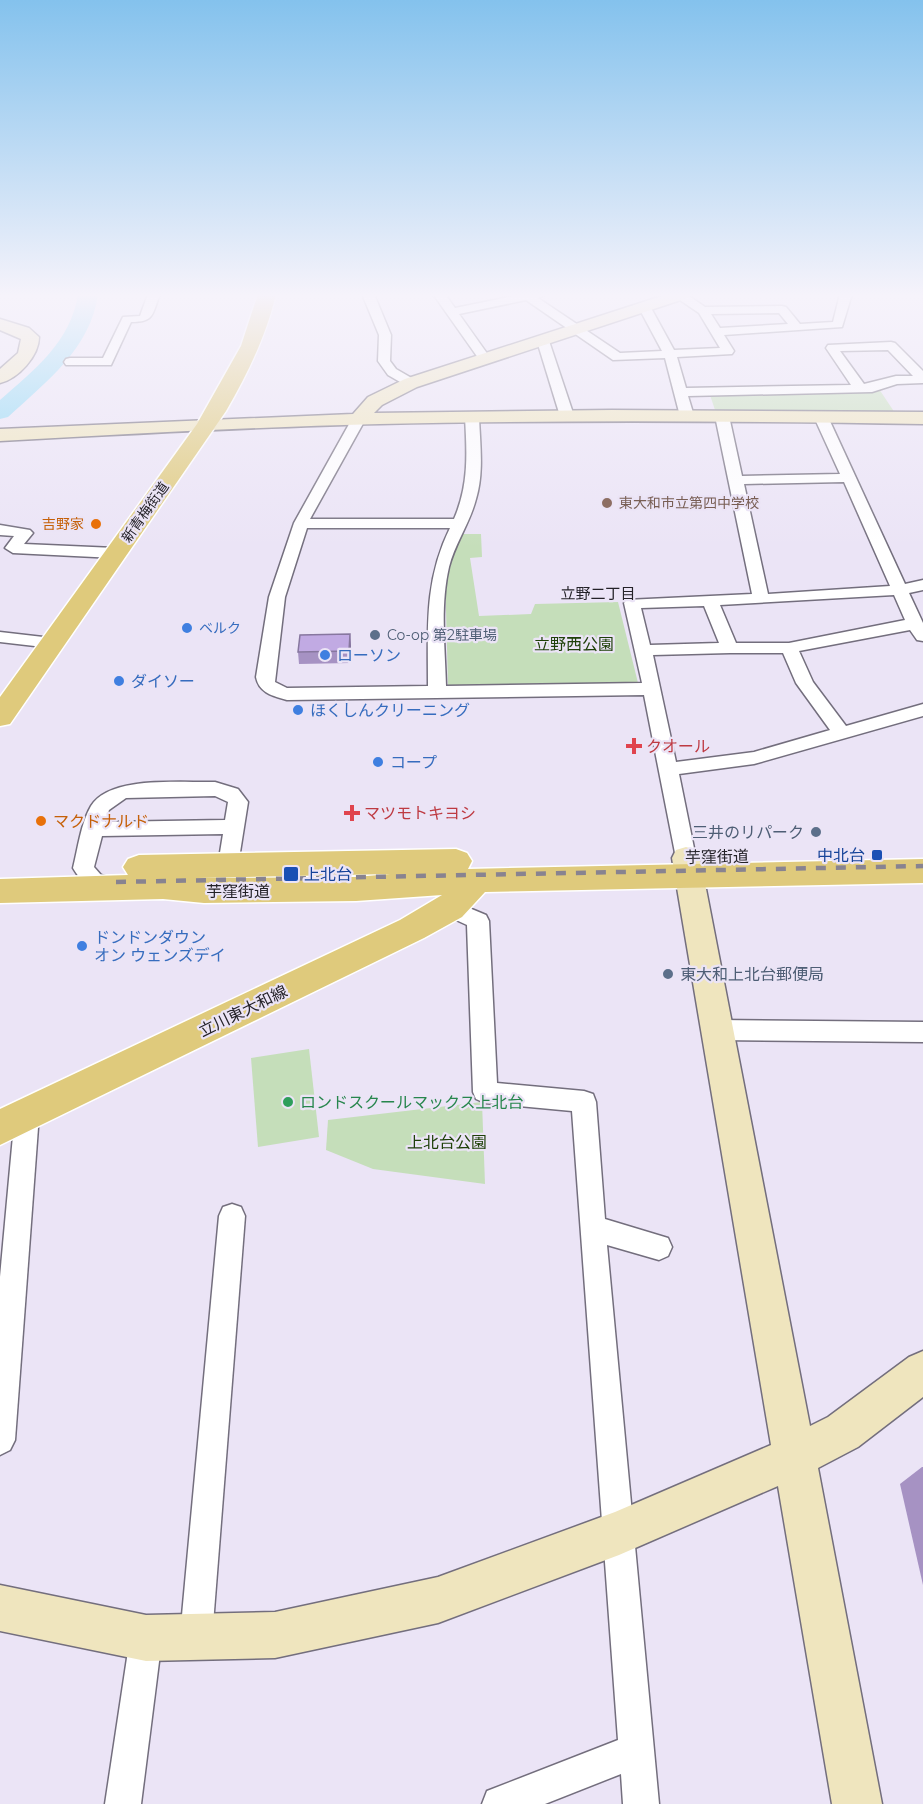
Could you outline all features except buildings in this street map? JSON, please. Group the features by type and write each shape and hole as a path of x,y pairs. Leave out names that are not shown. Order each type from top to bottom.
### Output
{"main road":[{"name":"新青梅街道","path":"0,717 206,426 234,378"},
{"name":"芋窪街道","path":"0,869 228,865 476,871 688,867 923,854"},
{"name":"芋窪街道","path":"688,867 923,872"},
{"name":"芋窪街道","path":"0,891 164,887 204,891 356,889 476,871"},
{"name":"立川東大和線","path":"14,1121 402,935 450,908 476,871"}],"street":[{"path":"403,378 411,383"},
{"path":"426,378 375,401 358,420 301,524 277,597 265,677 269,687 287,694 652,690"},
{"path":"555,378 567,416"},
{"path":"676,378 687,416"},
{"path":"853,378 860,388"},
{"path":"680,392 872,388 896,380 923,379"},
{"path":"722,416 761,599"},
{"path":"0,435 472,417 923,418"},
{"path":"437,693 437,593 448,546 469,500 475,470 472,417"},
{"path":"644,650 789,648 878,629 919,630 821,417"},
{"path":"735,480 848,478"},
{"path":"301,524 460,522"},
{"path":"0,530 26,533 13,548 116,554"},
{"path":"857,1804 688,867 644,650 632,603 761,599 900,590 923,585"},
{"path":"710,601 730,648"},
{"path":"0,637 52,643"},
{"path":"789,648 805,683 841,732"},
{"path":"668,769 754,758 923,710"},
{"path":"116,888 94,881 83,868 99,809 105,800 125,791 215,789 235,796 238,802 228,865"},
{"path":"93,829 234,826"},
{"path":"450,908 478,921 485,1092 584,1102 641,1804"},
{"path":"718,1030 923,1032"},
{"path":"0,1440 14,1121"},
{"path":"196,1637 232,1215"},
{"path":"593,1227 659,1247"},
{"path":"0,1608 146,1638 275,1635 438,1600 619,1533 794,1457 843,1432 923,1371"},
{"path":"123,1804 146,1638"},
{"path":"500,1804 637,1750"}],"green space":[{"path":"879,389 895,413 715,410 710,395"},
{"name":"立野西公園","path":"460,534 481,534 482,557 470,558 479,616 531,614 535,604 618,602 638,683 448,686 445,572"},
{"path":"309,1049 319,1137 258,1147 251,1058"},
{"name":"上北台公園","path":"482,1102 485,1184 373,1169 326,1150 328,1120"}],"waterway":[{"path":"0,412 37,378"}],"railway":[{"path":"116,882 923,866"}],"place":[{"name":"東大和市立第四中学校","path":"607,503"},
{"name":"吉野家","path":"96,524"},
{"name":"ベルク","path":"187,628"},
{"name":"Co-op 第2駐車場","path":"375,635"},
{"name":"ローソン","path":"325,655"},
{"name":"ダイソー","path":"119,681"},
{"name":"ほくしんクリーニング","path":"298,710"},
{"name":"クオール","path":"634,746"},
{"name":"コープ","path":"378,762"},
{"name":"マツモトキヨシ","path":"352,813"},
{"name":"マクドナルド","path":"41,821"},
{"name":"三井のリパーク","path":"816,832"},
{"name":"中北台","path":"877,855"},
{"name":"上北台","path":"291,874"},
{"name":"ドンドンダウン オン ウェンズデイ","path":"82,946"},
{"name":"東大和上北台郵便局","path":"668,974"},
{"name":"ロンドスクールマックス上北台","path":"288,1102"}],"district":[{"name":"立野二丁目","path":"598,593"}]}
